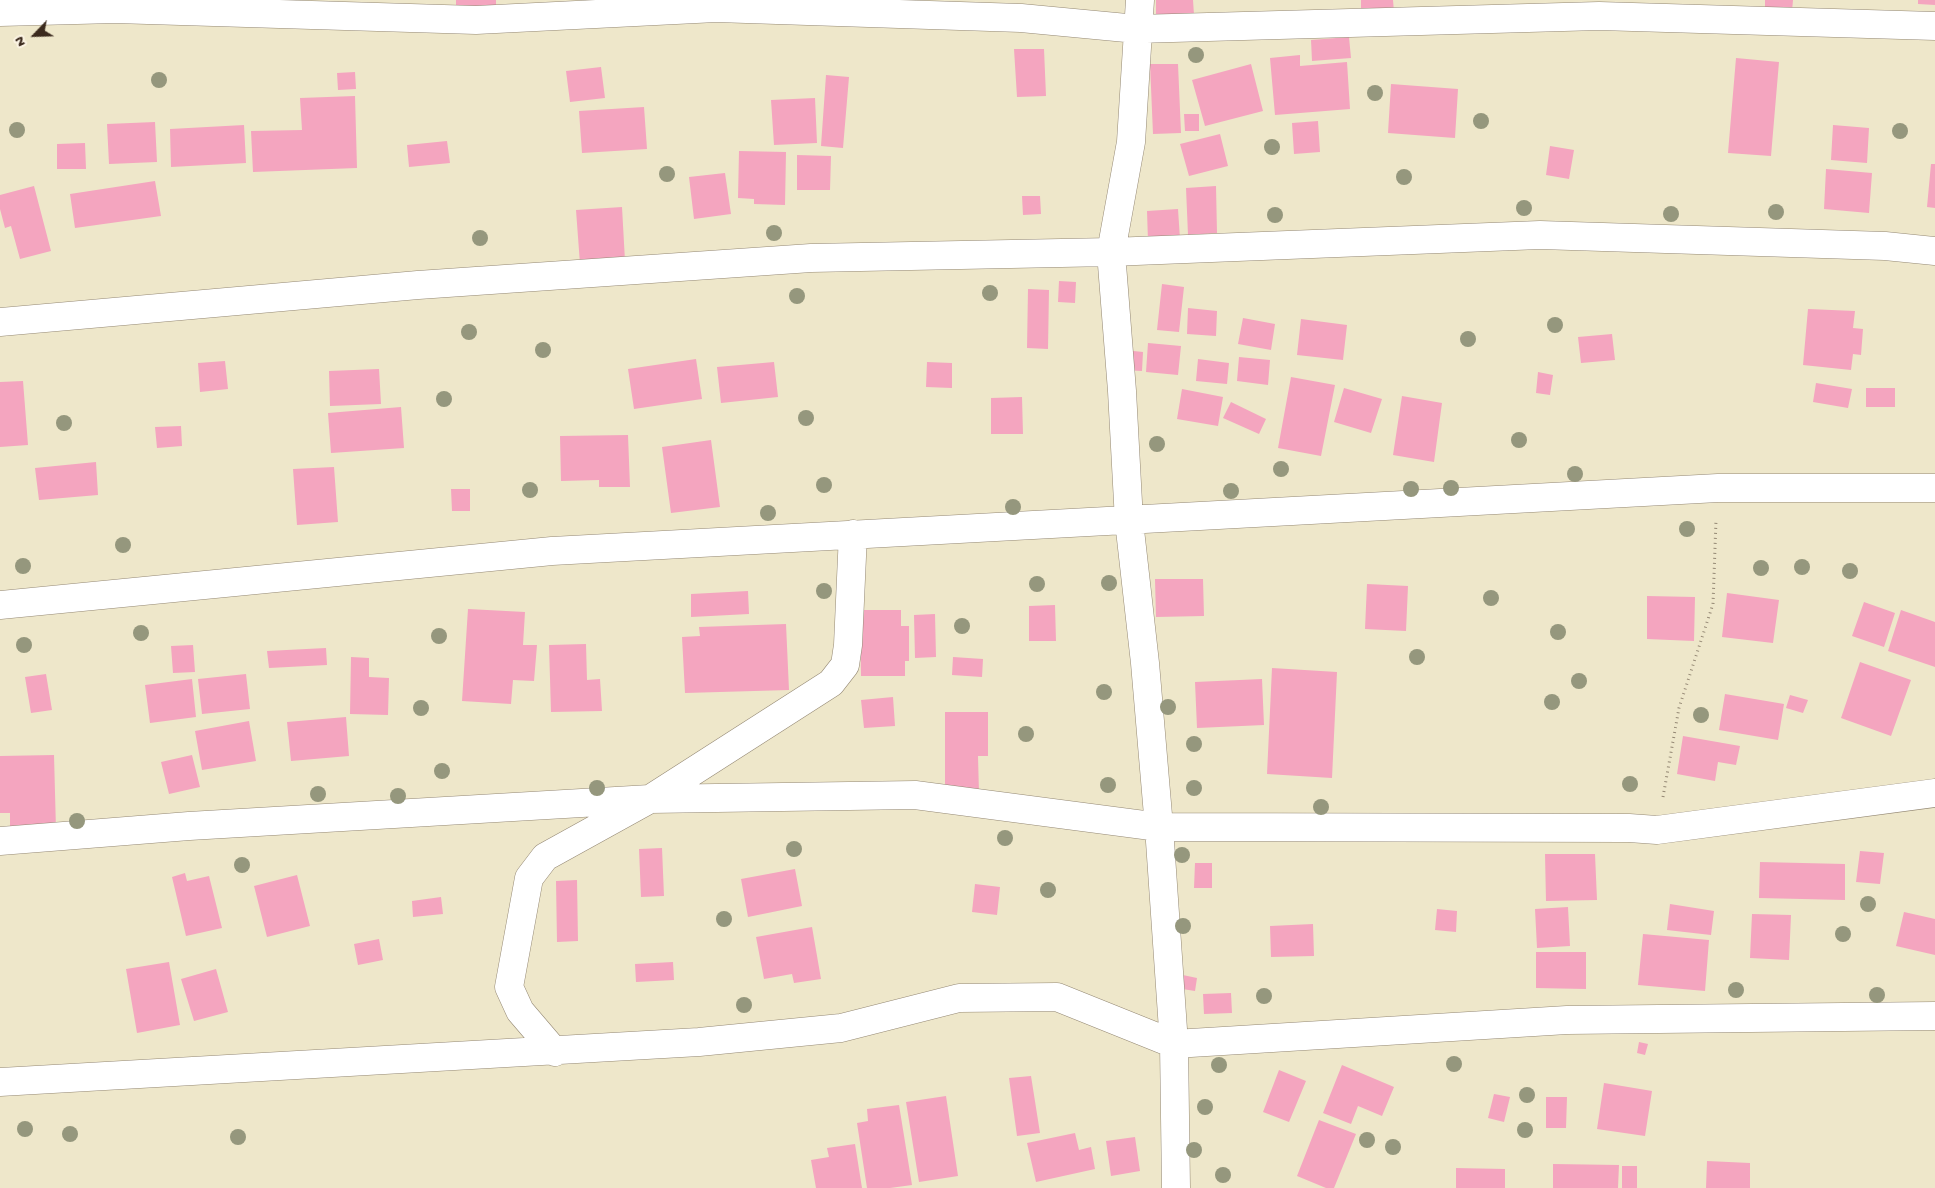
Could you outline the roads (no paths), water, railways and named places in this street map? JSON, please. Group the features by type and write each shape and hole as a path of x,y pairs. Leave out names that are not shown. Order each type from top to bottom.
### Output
{"street":[{"path":"1140,0 1131,142 1111,252 1122,391 1129,521 1145,663 1159,827 1174,1044 1176,1188"},
{"path":"0,12 115,9 476,20 716,8 1022,18 1137,29 1599,16 1935,26"},
{"path":"0,322 418,285 810,258 1111,252 1540,235 1885,246 1935,251"},
{"path":"0,605 552,551 1718,488 1935,488"},
{"path":"555,1052 520,1011 509,987 529,878 545,857 650,799 831,683 845,665 848,646 854,534"},
{"path":"0,841 189,826 650,799 914,795 1159,827 1629,828 1657,830 1935,793"},
{"path":"0,1082 555,1052 699,1042 841,1028 959,998 1057,997 1174,1044 1566,1020 1935,1016"}]}
